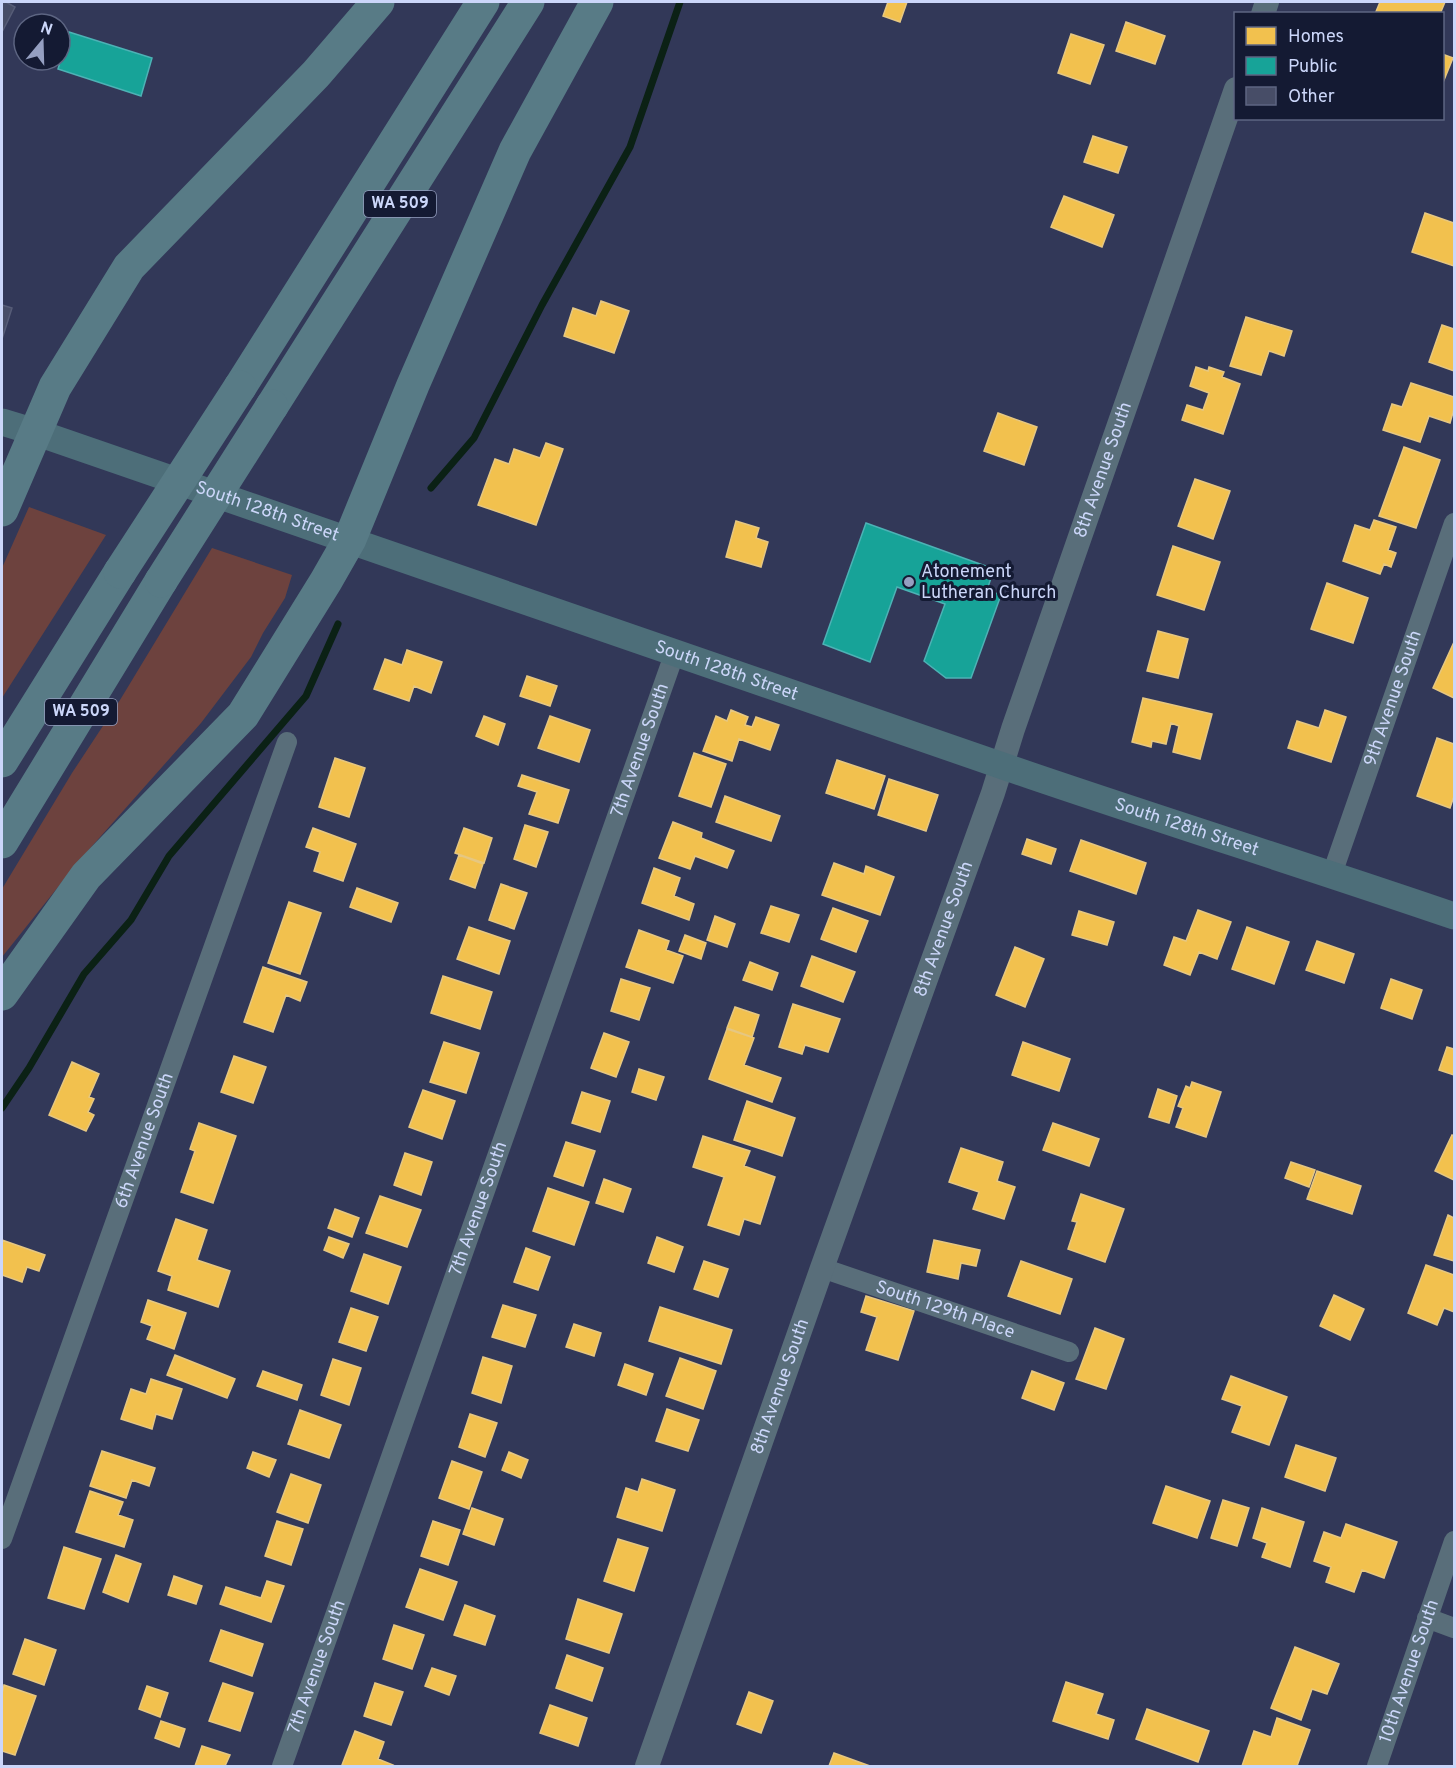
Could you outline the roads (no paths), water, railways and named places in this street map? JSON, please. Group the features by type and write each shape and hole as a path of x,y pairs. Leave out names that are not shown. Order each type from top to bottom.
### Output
{"highway":[{"path":"2,510 55,387 129,267 316,74 378,2"},
{"name":"WA 509","path":"2,761 483,2"},
{"name":"WA 509","path":"2,842 161,581 528,2"},
{"path":"2,994 86,876 243,715 350,539 514,151 597,2"}],"main road":[{"name":"South 128th Street","path":"2,422 350,539 1001,766 1455,916"}],"street":[{"name":"8th Avenue South","path":"648,1767 822,1268 1001,766 1234,95"},
{"name":"9th Avenue South","path":"1332,874 1455,523"},
{"name":"7th Avenue South","path":"282,1767 675,652"},
{"name":"6th Avenue South","path":"2,1539 287,742"},
{"name":"South 129th Place","path":"822,1268 1069,1352"},
{"name":"10th Avenue South","path":"1377,1767 1455,1541"},
{"path":"1427,1618 1455,1628"}],"waterway":[{"path":"431,488 474,438 542,305 630,147 680,2"},
{"path":"2,1108 29,1068 84,974 131,920 169,856 306,696 338,624"}],"place":[{"name":"Atonement Lutheran Church","path":"909,582"}]}
